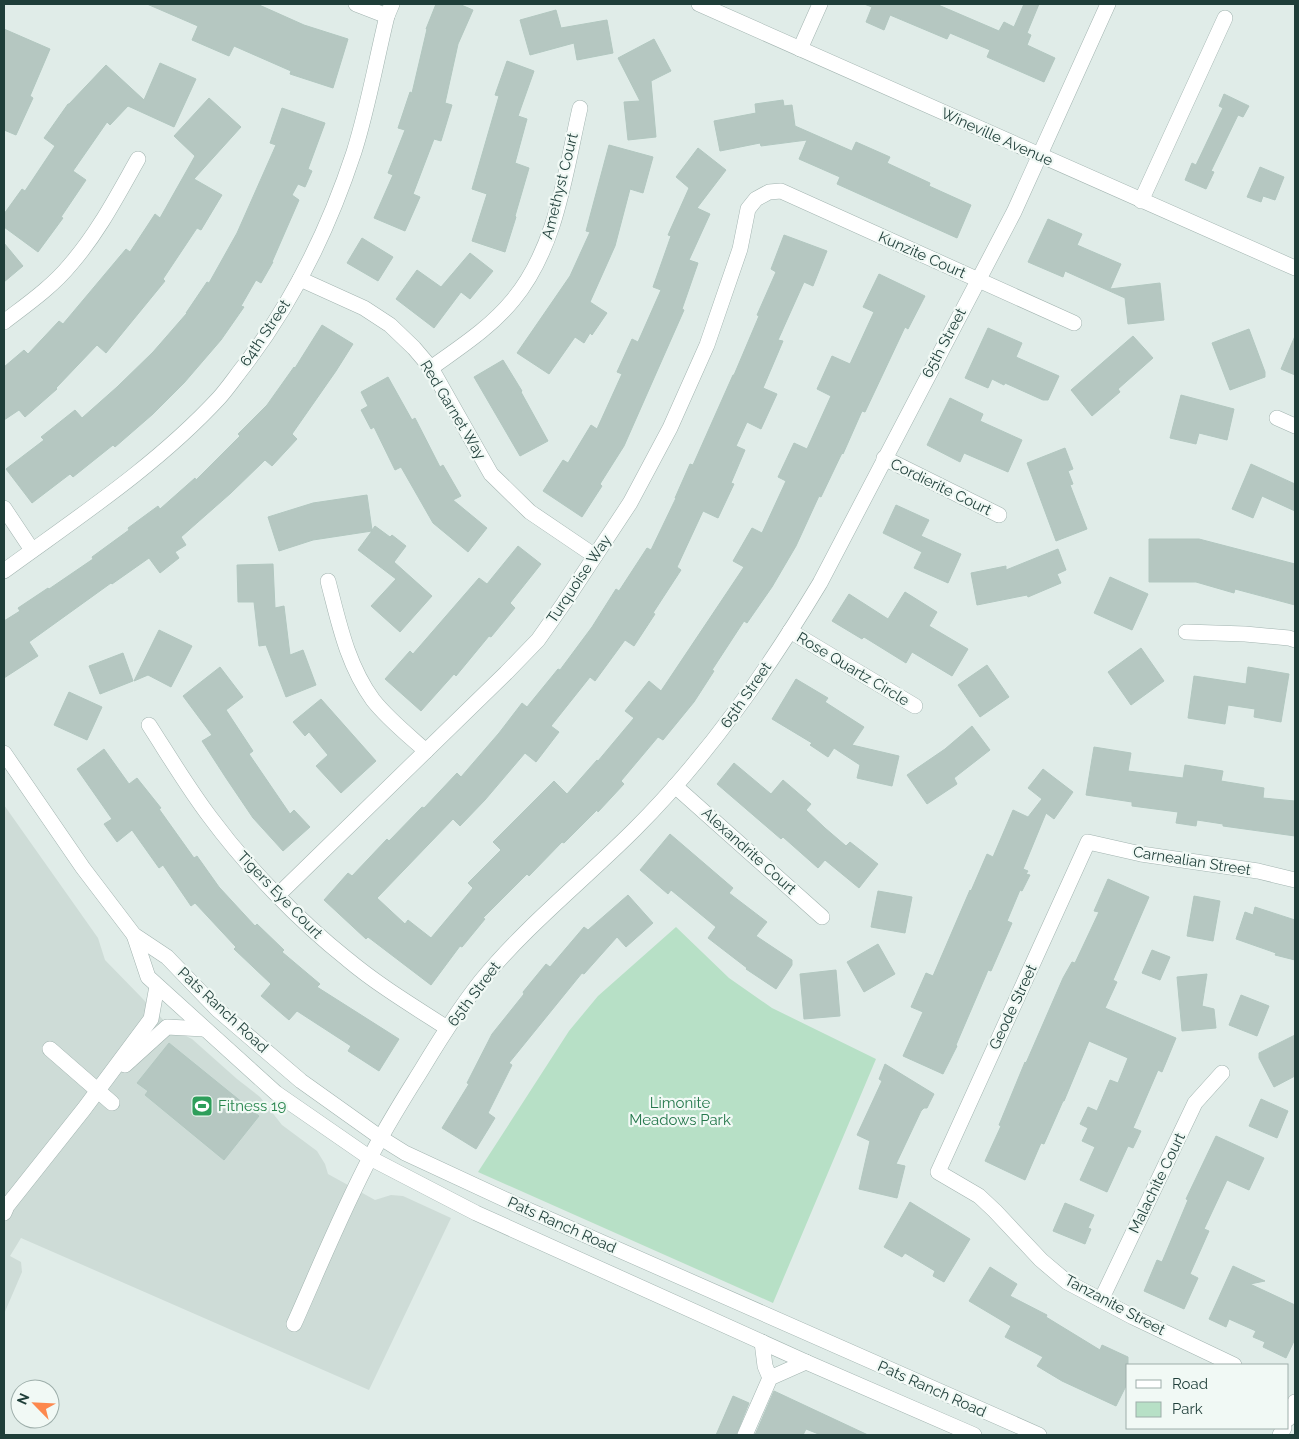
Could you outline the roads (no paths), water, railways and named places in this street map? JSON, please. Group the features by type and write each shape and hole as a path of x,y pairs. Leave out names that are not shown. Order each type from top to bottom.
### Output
{"street":[{"path":"356,4 389,10"},
{"name":"Wineville Avenue","path":"699,4 1295,268"},
{"path":"800,49 820,4"},
{"name":"65th Street","path":"294,1324 370,1158 447,1028 501,958 636,829 714,741 790,631 820,583 1014,212 1041,156 1108,4"},
{"name":"64th Street","path":"4,570 94,506 165,451 220,398 266,337 300,279 330,216 354,151 389,10"},
{"path":"1141,200 1225,18"},
{"name":"Amethyst Court","path":"431,368 492,322 514,299 530,275 544,247 556,215 580,108"},
{"path":"4,322 33,300 69,266 101,225 138,159"},
{"name":"Kunzite Court","path":"769,192 782,191 796,197 1074,323"},
{"name":"Turquoise Way","path":"278,895 506,674 538,640 630,503 670,428 707,345 740,249 748,209 756,199 769,192"},
{"name":"Red Garnet Way","path":"300,279 364,308 390,325 431,368 491,474 530,512 595,556"},
{"path":"1277,418 1295,426"},
{"name":"Cordierite Court","path":"884,458 999,515"},
{"path":"4,508 32,550"},
{"path":"328,581 345,644 359,678 374,701 426,751"},
{"name":"Rose Quartz Circle","path":"790,631 916,706"},
{"path":"1186,632 1245,634 1295,640"},
{"name":"Tigers Eye Court","path":"149,725 209,816 238,852 278,895 347,960 447,1028"},
{"name":"Pats Ranch Road","path":"4,753 83,868 134,935 148,977 276,1094 370,1158 476,1213 806,1362 974,1435"},
{"name":"Alexandrite Court","path":"675,786 822,916"},
{"name":"Carnealian Street","path":"1088,842 1141,854 1258,871 1295,880"},
{"name":"Geode Street","path":"938,1172 1088,842"},
{"name":"Pats Ranch Road","path":"134,935 167,957 218,1010 301,1081 381,1138 406,1153 517,1205 1039,1435"},
{"path":"4,1213 7,1206 151,1019 157,986"},
{"path":"97,1090 167,1027 204,1029"},
{"path":"50,1049 112,1103"},
{"name":"Malachite Court","path":"1101,1300 1195,1103 1222,1073"},
{"name":"Tanzanite Street","path":"938,1172 979,1196 1040,1260 1067,1282 1232,1364"},
{"path":"762,1342 765,1366 770,1378"},
{"path":"745,1435 770,1378 806,1362"},
{"path":"1289,1417 1295,1402"}],"place":[{"name":"Fitness 19","path":"202,1106"}],"park label":[{"name":"Limonite Meadows Park","path":"680,1112"}]}
